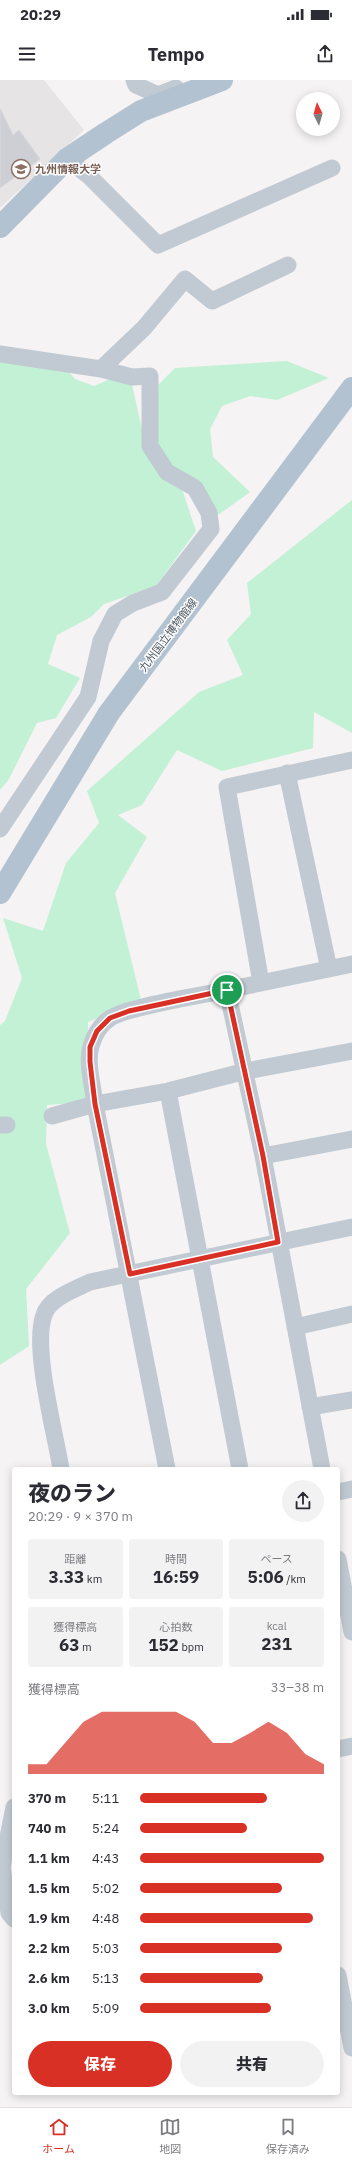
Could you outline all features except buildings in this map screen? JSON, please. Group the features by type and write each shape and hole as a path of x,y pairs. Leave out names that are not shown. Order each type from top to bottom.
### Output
{"main road":[{"path":"0,227 68,159 141,112 216,82"},
{"name":"九州国立博物館線","path":"0,893 110,713 352,388"}],"street":[{"path":"134,80 136,85 158,95 198,81 216,82"},
{"path":"68,159 89,176 158,245 332,168"},
{"path":"101,369 144,328 185,278 212,300 288,265"},
{"path":"0,354 101,369 132,377 150,376 150,446 167,472 195,488 209,513 211,529 162,592 133,603 115,614 101,641 88,697 0,829"},
{"path":"261,983 227,787 352,760"},
{"path":"287,773 329,969"},
{"path":"167,1467 130,1274 95,1104 90,1062 90,1047 97,1031 110,1018 129,1011 352,964"},
{"path":"227,990 246,1071 263,1156 322,1467"},
{"path":"52,1116 95,1104 168,1091 246,1071 352,1051"},
{"path":"168,1091 240,1467"},
{"path":"263,1156 352,1139"},
{"path":"61,1467 40,1350 44,1314 59,1296 90,1282 352,1227"},
{"path":"295,1327 352,1314"},
{"path":"310,1407 352,1400"},
{"path":"340,1492 352,1489"},
{"path":"340,1563 347,1578 352,1632"},
{"path":"340,1749 352,1746"},
{"path":"12,1820 2,1867 12,1914"},
{"path":"340,1987 352,2048"}],"shaded area":[{"name":"九州情報大学","path":"0,80 44,80 84,130 0,208"}],"green space":[{"path":"0,357 64,367 75,379 94,386 129,371 148,456 183,492 196,531 156,586 104,604 91,617 57,635 48,664 80,678 56,718 37,723 9,779 0,790"},
{"path":"287,361 329,378 277,400 250,396 222,406 210,429 213,457 250,492 218,515 168,467 156,445 158,385 175,368"},
{"path":"352,500 352,733 314,712 313,748 222,771 177,750 142,805 118,815 147,837 115,893 141,1000 88,1022 88,1102 47,1105 46,1144 70,1233 26,1289 29,1346 0,1365 0,1129 9,1125 0,1116 0,1025 5,1021 22,978 3,918 43,931 66,863 99,823 87,791 199,692 243,675 227,640 251,614 247,583"}],"place":[{"name":"九州情報大学","path":"21,169"}],"route":[{"path":"227,990 246,1071 278,1242 130,1274 95,1104 90,1062 90,1047 97,1031 110,1018 129,1011 227,990"}]}
